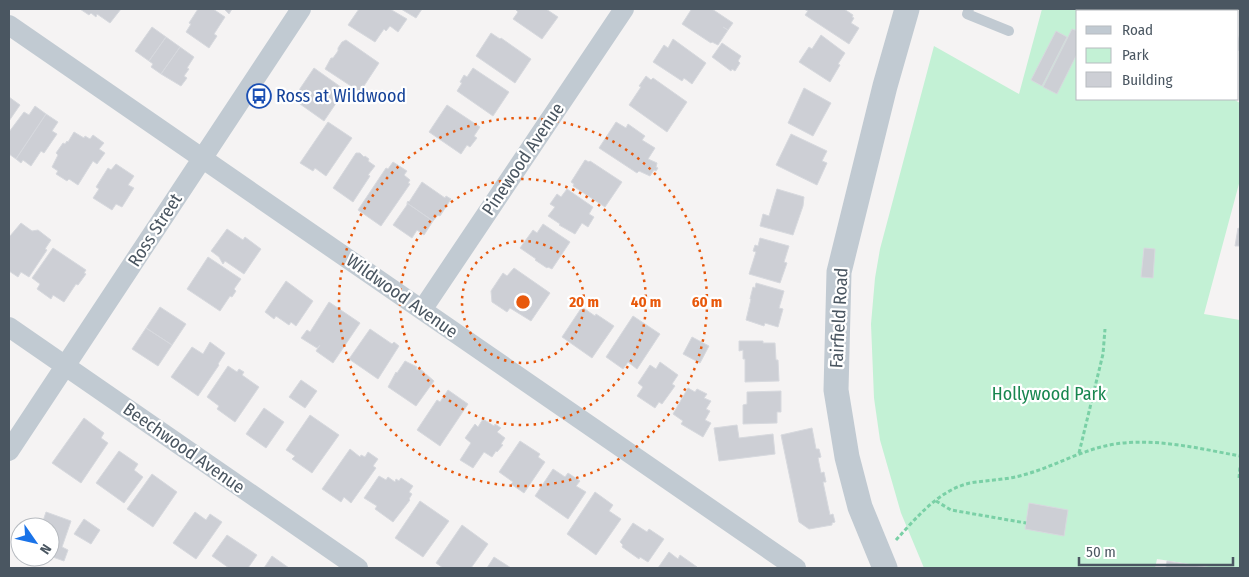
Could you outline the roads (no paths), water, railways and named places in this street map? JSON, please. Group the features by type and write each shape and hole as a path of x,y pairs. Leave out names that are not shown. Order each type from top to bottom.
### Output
{"street":[{"name":"Ross Street","path":"9,451 300,9"},
{"name":"Pinewood Avenue","path":"422,310 624,9"},
{"name":"Fairfield Road","path":"882,563 855,490 847,457 836,390 839,272 885,86 907,9"},
{"name":"Wildwood Avenue","path":"9,24 796,568"},
{"name":"Beechwood Avenue","path":"9,327 358,568"}],"lane":[{"path":"969,9 968,14 1009,31"}],"place":[{"name":"Ross at Wildwood","path":"259,96"}],"park label":[{"name":"Hollywood Park","path":"1049,394"}]}
